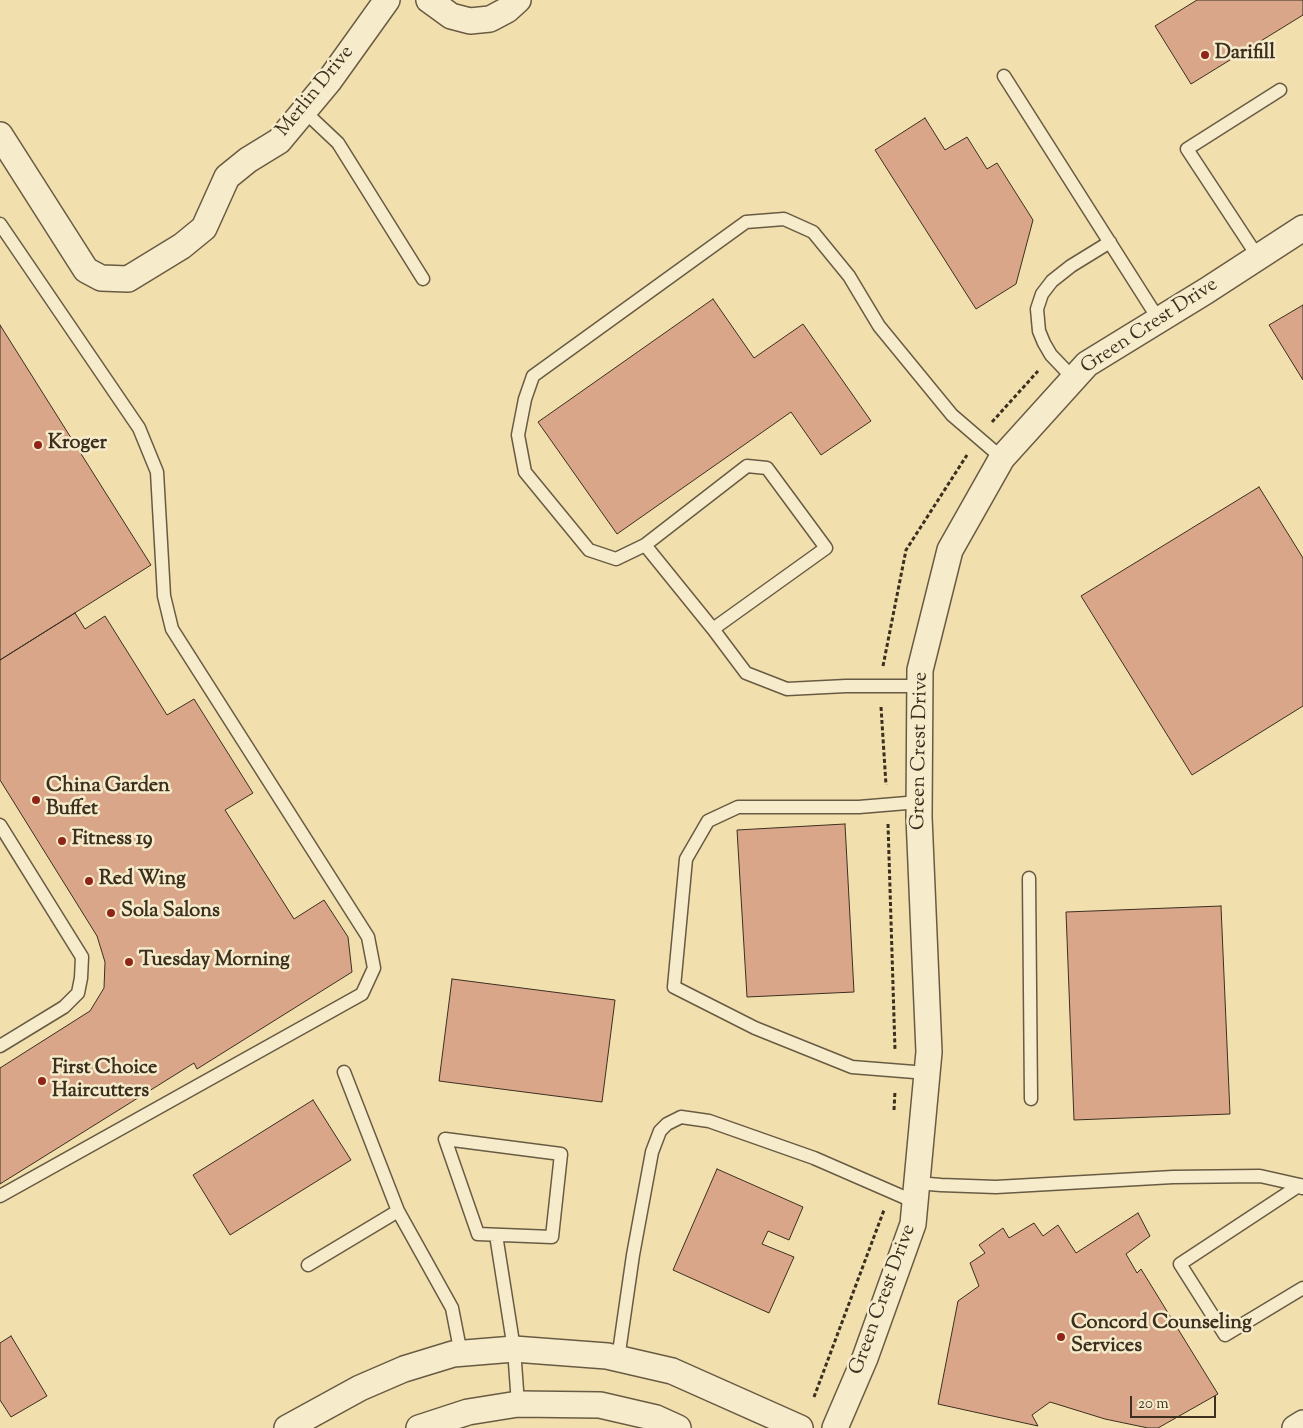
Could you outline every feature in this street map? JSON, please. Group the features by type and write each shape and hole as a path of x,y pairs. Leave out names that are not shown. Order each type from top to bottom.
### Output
{"street":[{"path":"429,0 451,16 470,21 490,19 508,10 518,0"},
{"name":"Merlin Drive","path":"0,135 86,270 101,278 128,279 182,246 204,228 227,177 248,160 279,141 329,81 381,3"},
{"name":"Green Crest Drive","path":"835,1428 865,1358 914,1224 929,1052 919,802 920,670 950,550 1002,458 1087,364 1303,228"},
{"path":"287,1428 360,1388 404,1369 453,1354 514,1349 618,1358 672,1371 800,1428"},
{"path":"418,1428 468,1412 518,1404 600,1405 656,1418 678,1428"},
{"path":"1295,1428 1303,1423"}],"lane":[{"path":"1004,76 1159,320"},
{"path":"1258,257 1187,149 1280,90"},
{"path":"304,111 338,143 423,279"},
{"path":"713,629 826,548 767,468 747,466 644,545 616,559 588,550 526,472 518,435 525,399 533,376 746,222 784,219 813,232 848,276 879,326 952,415 1002,458"},
{"path":"0,224 139,428 157,472 164,596 172,629 368,937 374,968 362,994 0,1196"},
{"path":"1074,379 1051,355 1038,331 1037,309 1042,294 1052,282 1071,266 1110,242"},
{"path":"644,545 713,629 746,673 787,689 920,686"},
{"path":"919,802 860,807 738,807 708,821 686,859 674,986 755,1028 852,1066 927,1073"},
{"path":"0,825 82,957 78,993 64,1007 0,1046"},
{"path":"1029,878 1031,1099"},
{"path":"344,1072 398,1211 452,1308 461,1354"},
{"path":"618,1358 633,1255 652,1152 660,1131 667,1124 681,1118 709,1121 814,1158 891,1191 916,1192 941,1186 996,1187 1173,1177 1260,1176 1301,1188"},
{"path":"445,1139 561,1154 552,1237 496,1235 478,1234 445,1139"},
{"path":"1301,1188 1180,1264 1225,1334 1303,1288"},
{"path":"308,1265 398,1211"},
{"path":"496,1235 514,1349 518,1404"}],"path":[{"path":"894,1117 895,1070 887,804 879,686 906,550 978,438 1051,355"},
{"path":"814,1397 891,1191"}],"building":[{"name":"Darifill","path":"1197,0 1303,0 1303,15 1191,84 1155,26"},
{"path":"925,118 945,150 967,137 987,169 997,163 1033,220 1016,284 976,309 875,150"},
{"path":"713,299 754,358 803,324 871,421 821,455 791,412 617,534 538,422"},
{"path":"1303,305 1303,380 1269,325"},
{"name":"Kroger","path":"0,325 151,565 0,660"},
{"path":"1259,487 1303,558 1303,706 1192,775 1081,596"},
{"path":"75,613 85,629 105,616 167,715 194,699 253,793 225,810 294,919 324,900 348,937 352,972 197,1069 194,1063 0,1184 0,1068 90,1011 104,988 105,962 97,936 0,780 0,660"},
{"path":"845,824 854,992 747,997 737,830"},
{"path":"1221,906 1230,1114 1074,1120 1066,912"},
{"path":"452,979 615,1000 602,1102 439,1081"},
{"path":"313,1100 351,1160 230,1235 193,1175"},
{"path":"717,1169 803,1207 789,1240 768,1231 762,1244 794,1257 769,1313 673,1270"},
{"path":"1138,1213 1150,1236 1126,1254 1137,1273 1141,1269 1218,1394 1158,1428 1148,1428 1105,1419 1050,1402 1032,1415 1038,1426 938,1404 958,1301 979,1286 970,1263 985,1253 979,1245 1003,1228 1009,1238 1034,1223 1043,1236 1058,1225 1076,1253"},
{"path":"11,1336 47,1396 11,1417 0,1400 0,1343"}],"place":[{"name":"Darifill","path":"1205,55"},
{"name":"Kroger","path":"38,445"},
{"name":"China Garden Buffet","path":"36,800"},
{"name":"Fitness 19","path":"62,841"},
{"name":"Red Wing","path":"89,881"},
{"name":"Sola Salons","path":"111,913"},
{"name":"Tuesday Morning","path":"129,962"},
{"name":"First Choice Haircutters","path":"42,1081"},
{"name":"Concord Counseling Services","path":"1061,1337"}]}
